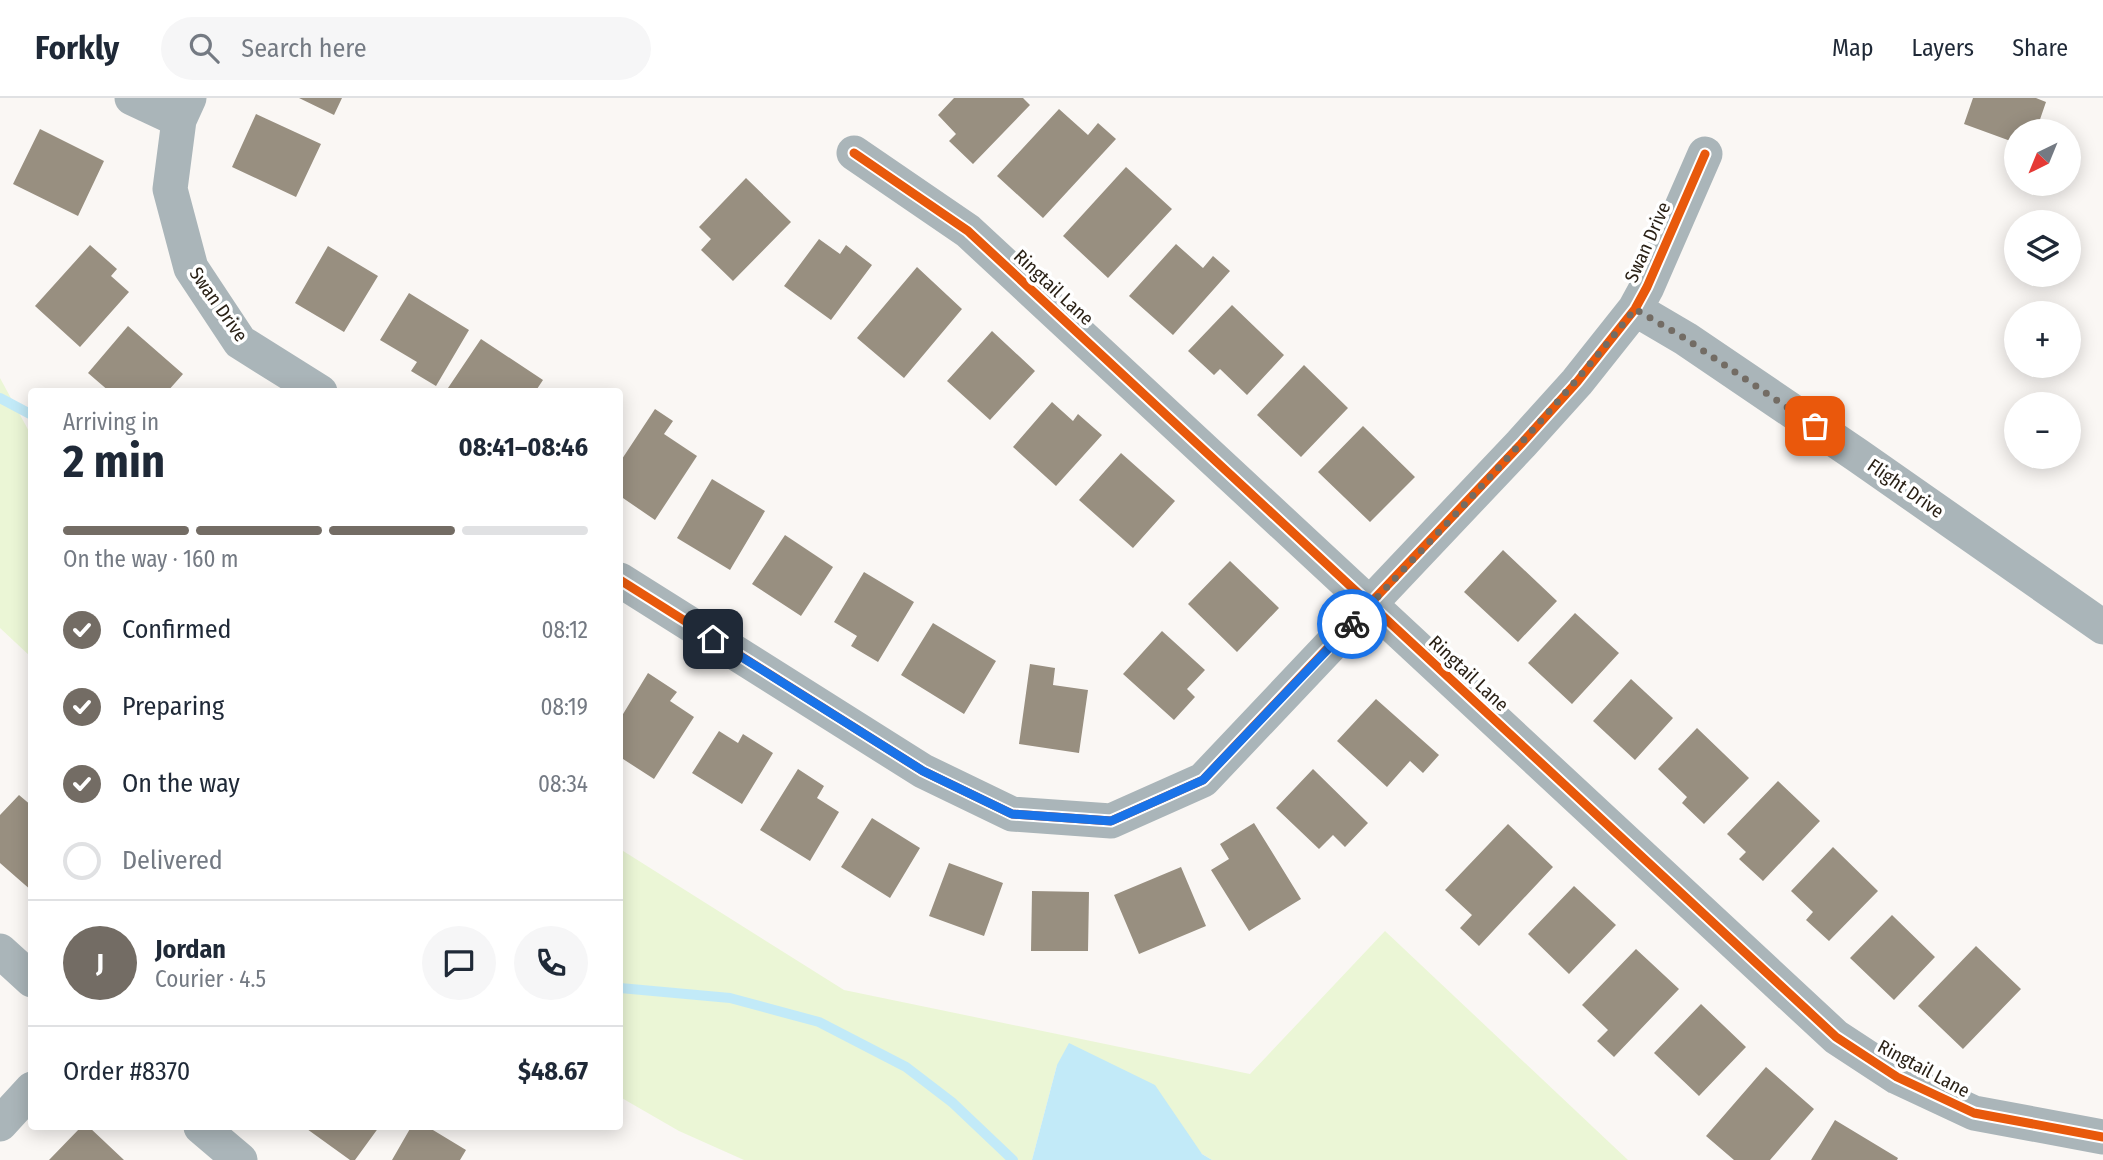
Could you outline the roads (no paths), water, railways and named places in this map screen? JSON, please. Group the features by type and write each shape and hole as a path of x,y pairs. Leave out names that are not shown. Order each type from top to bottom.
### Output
{"street":[{"path":"132,98 184,109"},
{"name":"Swan Drive","path":"184,109 170,188 191,268 240,341 314,388"},
{"name":"Ringtail Lane","path":"854,153 968,231 1836,1037 1896,1077 1974,1113 2103,1137"},
{"name":"Swan Drive","path":"623,582 934,776 1012,814 1111,821 1203,780 1558,402 1635,309 1704,154"},
{"name":"Flight Drive","path":"1635,309 1686,339 1857,454 2103,627"},
{"path":"0,951 28,976"},
{"path":"0,1124 28,1093"},
{"path":"205,1130 240,1160"}],"water":[{"path":"1069,1043 1155,1085 1202,1154 1212,1160 1032,1160 1057,1065"}],"waterway":[{"path":"0,398 28,413"},
{"path":"623,988 730,998 819,1022 906,1067 953,1103 1013,1160"}]}
